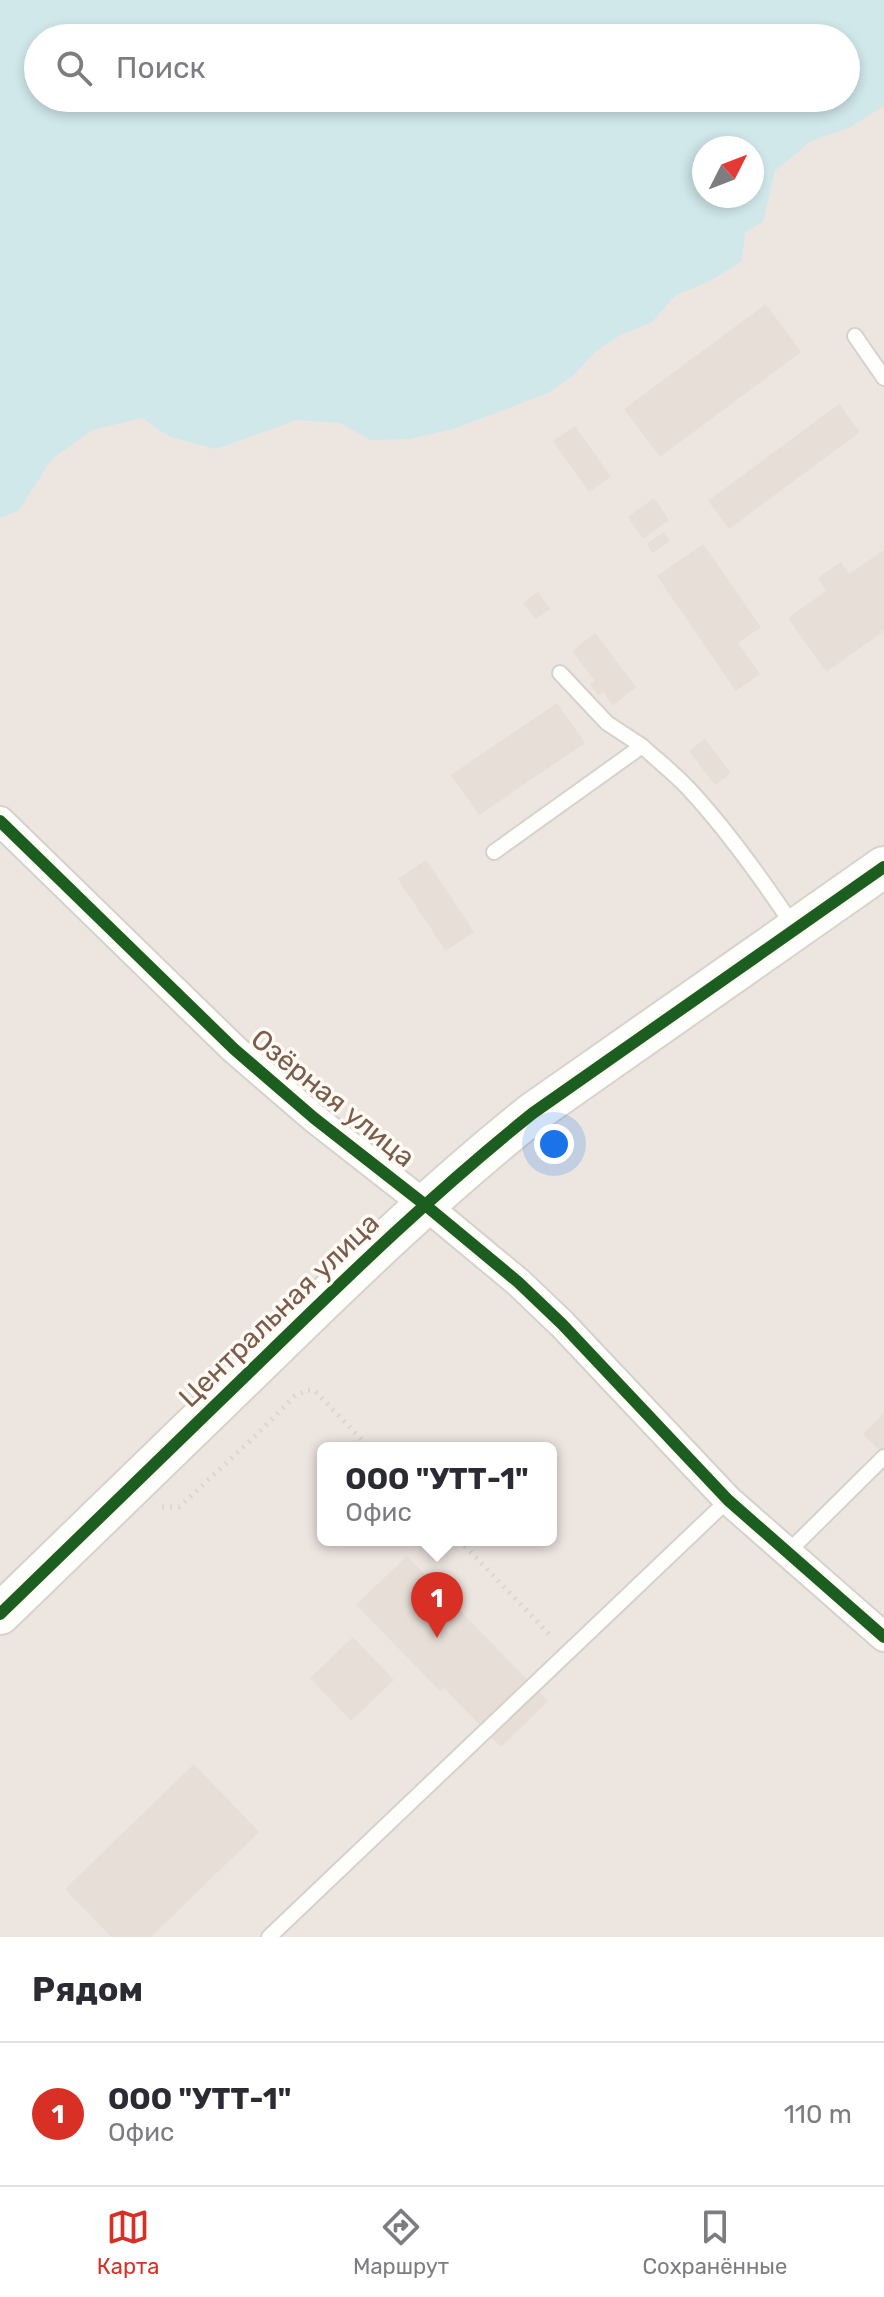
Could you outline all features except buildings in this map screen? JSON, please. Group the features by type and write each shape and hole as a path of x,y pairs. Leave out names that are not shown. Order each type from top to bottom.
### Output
{"street":[{"name":"Озёрная улица","path":"0,821 234,1049 314,1118 518,1282 562,1324 728,1500 884,1637"},
{"name":"Центральная улица","path":"0,1614 424,1204 533,1113 884,867"}],"lane":[{"path":"855,336 884,378"},
{"path":"560,673 607,723 642,746 687,787 796,929"},
{"path":"494,852 642,746"},
{"path":"787,1553 884,1457"},
{"path":"269,1937 728,1500"}],"path":[{"path":"465,1546 568,1653"}],"shaded area":[{"path":"0,0 884,0 884,1937 0,1937"}],"water":[{"path":"0,0 884,0 884,106 849,128 811,141 775,171 763,222 745,232 742,261 712,280 676,295 651,323 622,334 596,351 574,375 548,393 453,429 410,439 371,440 340,423 297,420 216,449 170,437 142,418 92,430 52,459 18,511 0,518"}],"cycle path":[{"path":"0,821 234,1049 314,1118 518,1282 562,1324 728,1500 884,1637"},
{"path":"0,1614 364,1261 498,1141 533,1113 884,867"}],"place":[{"name":"ООО \"УТТ-1\"","path":"437,1638"}]}
